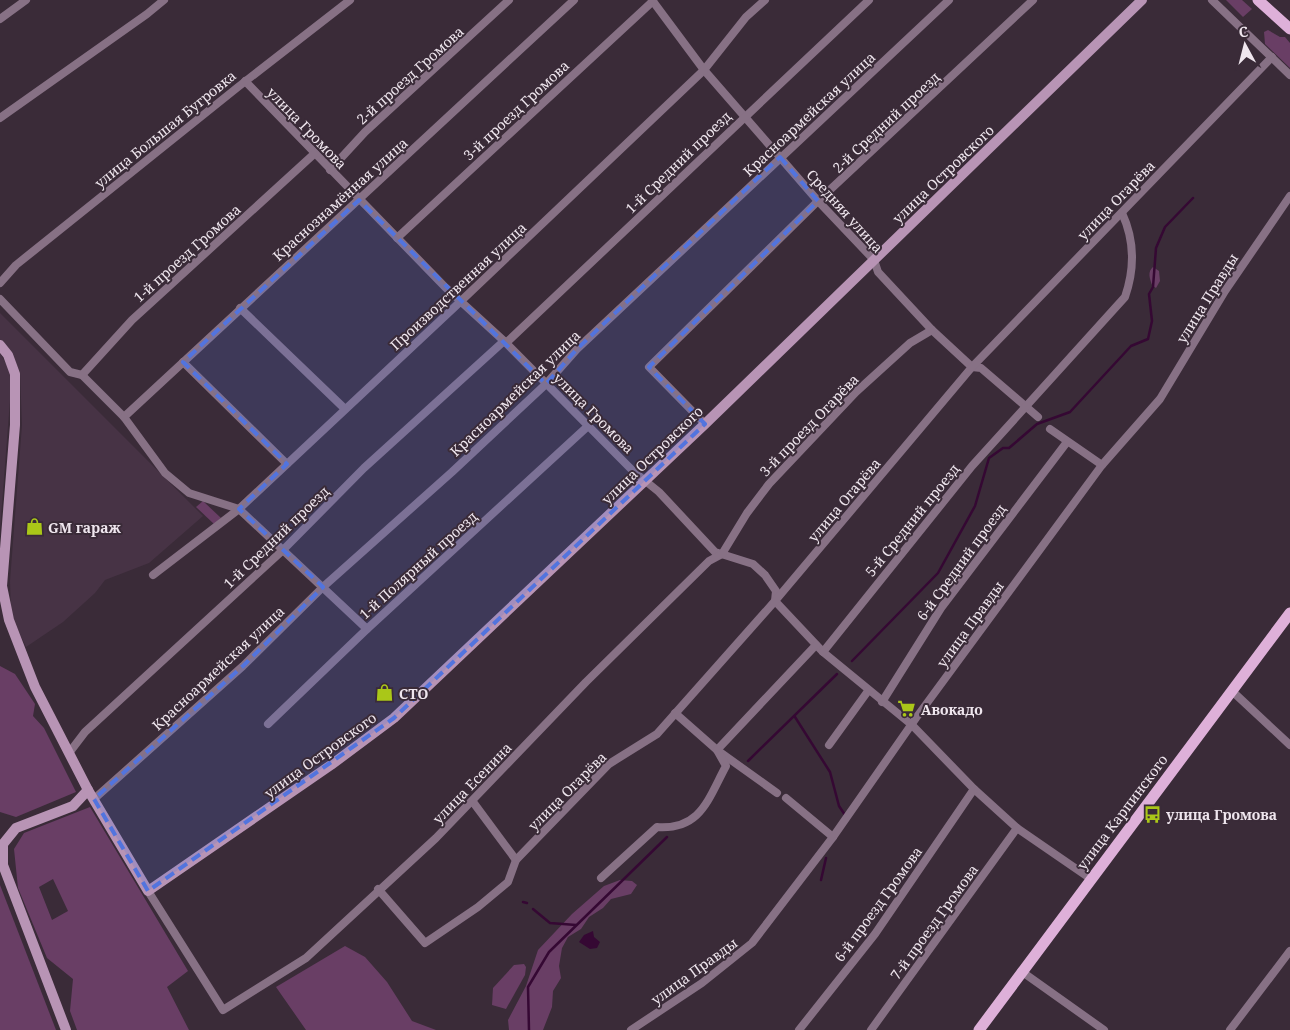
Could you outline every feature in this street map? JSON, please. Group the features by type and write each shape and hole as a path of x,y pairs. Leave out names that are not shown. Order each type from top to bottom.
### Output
{"main road":[{"path":"1258,0 1290,29"},
{"name":"улица Карпинского","path":"979,1030 1290,614"}],"street":[{"path":"0,19 26,0"},
{"path":"0,118 164,0"},
{"name":"улица Большая Бугровка","path":"0,283 16,266 245,81 350,0"},
{"name":"2-й проезд Громова","path":"330,170 365,132 509,0"},
{"name":"Краснознамённая улица","path":"124,417 574,0"},
{"name":"Производственная улица","path":"153,575 239,509 345,410 704,70 746,18 765,0"},
{"name":"1-й Средний проезд","path":"69,754 85,732 284,550 364,468 505,342 869,0"},
{"name":"Красноармейская улица","path":"94,799 243,666 322,587 402,518 546,384 577,349 949,0"},
{"name":"2-й Средний проезд","path":"705,424 649,368 818,201 1033,0"},
{"name":"улица Островского","path":"148,891 331,766 394,718 645,482 1142,0"},
{"path":"1212,0 1290,75"},
{"name":"Средняя улица","path":"652,1 704,70 818,201 874,260 878,272 932,330 972,367 981,368 1038,416"},
{"name":"3-й проезд Громова","path":"397,238 652,1"},
{"name":"улица Огарёва","path":"378,889 425,943 478,907 508,882 516,860 609,764 657,734 775,601 972,367 1272,56"},
{"name":"улица Громова","path":"245,81 397,238 505,342 645,482 660,492 715,552 744,560 760,569 776,591 775,601 823,652 868,691 912,725 974,789 1017,828 1091,879"},
{"name":"1-й проезд Громова","path":"82,375 132,320 314,154"},
{"name":"улица Правды","path":"632,1030 702,983 752,943 833,837 912,725 1102,465 1160,400 1225,292 1290,196"},
{"name":"5-й Средний проезд","path":"823,652 972,466 1125,297 1133,267 1130,231 1122,213"},
{"path":"0,299 70,372 82,375 124,417 165,473 189,493 239,509 367,629"},
{"path":"240,308 345,410"},
{"name":"3-й проезд Огарёва","path":"722,554 747,512 770,484 856,392 910,343 932,330"},
{"path":"0,346 8,356 15,374 15,426 2,586 8,620 36,688 69,754 88,790 148,891"},
{"path":"183,362 287,464"},
{"name":"1-й Полярный проезд","path":"268,724 367,629 588,426"},
{"path":"1050,429 1102,465"},
{"name":"6-й Средний проезд","path":"882,702 941,608 1067,442"},
{"name":"улица Есенина","path":"148,891 224,1010 306,958 472,802 593,675 709,560 722,554"},
{"path":"717,750 816,644"},
{"path":"829,745 868,691"},
{"path":"1232,691 1290,745"},
{"path":"675,714 717,750 777,792"},
{"path":"601,878 657,827 670,828 692,822 702,809 726,766 717,750"},
{"name":"6-й проезд Громова","path":"799,1030 875,934 974,789"},
{"path":"66,1030 3,865 3,844 16,828 73,806 88,790"},
{"path":"786,798 833,837"},
{"path":"472,802 516,860"},
{"name":"7-й проезд Громова","path":"871,1030 1017,828"},
{"path":"1230,1030 1290,951"},
{"path":"1021,972 1104,1030"}],"highlighted area":[{"path":"780,157 818,201 649,367 705,424 394,718 148,891 94,799 243,666 323,587 239,509 287,464 183,362 359,200 546,384 577,349"}],"shaded area":[{"path":"1226,0 1242,0 1252,9 1243,17"},
{"path":"1268,30 1280,37 1285,37 1290,43 1290,68 1265,44 1264,32"},
{"path":"1153,267 1159,271 1160,281 1156,288 1152,285 1150,276 1150,271"},
{"path":"0,313 203,516 149,563 105,580 95,593 63,622 26,647 11,615 10,581 22,425 20,372 12,354 0,340"},
{"path":"0,353 12,374 0,531"},
{"path":"203,501 221,518 214,524 196,507"},
{"path":"0,666 15,674 35,704 33,716 44,728 76,792 16,817 0,812"},
{"path":"90,807 188,971 167,987 189,1030 77,1030 70,1011 73,979 47,958 18,888 14,849 24,833","holes":["53,879 68,911 52,920 39,887"]},
{"path":"620,880 632,881 637,885 631,894 611,899 603,908 589,917 581,929 568,937 562,948 559,966 561,978 553,991 552,1007 543,1030 509,1030 508,1020 526,986 538,950 572,914 604,886"},
{"path":"0,885 56,1030 0,1030"},
{"path":"593,931 594,937 600,942 597,948 590,949 579,942 584,935"},
{"path":"345,946 365,957 387,982 412,1021 436,1030 306,1030 276,987"},
{"path":"524,964 526,967 525,975 506,1009 492,1005 493,988 514,965"}],"waterway":[{"path":"852,661 938,573 975,506 989,458 1003,448 1009,448 1037,424 1070,412 1131,346 1148,339 1152,321 1149,294 1153,287 1156,248 1165,227 1193,198"},
{"path":"748,761 837,674"},
{"path":"795,717 830,772 839,806 845,815"},
{"path":"529,1030 528,987 549,952 667,837"},
{"path":"821,880 826,858"},
{"path":"523,902 527,903"},
{"path":"533,909 550,923 576,925"}],"place":[{"name":"GM гараж","path":"34,527"},
{"name":"СТО","path":"385,693"},
{"name":"Авокадо","path":"907,709"},
{"name":"улица Громова","path":"1152,814"}]}
